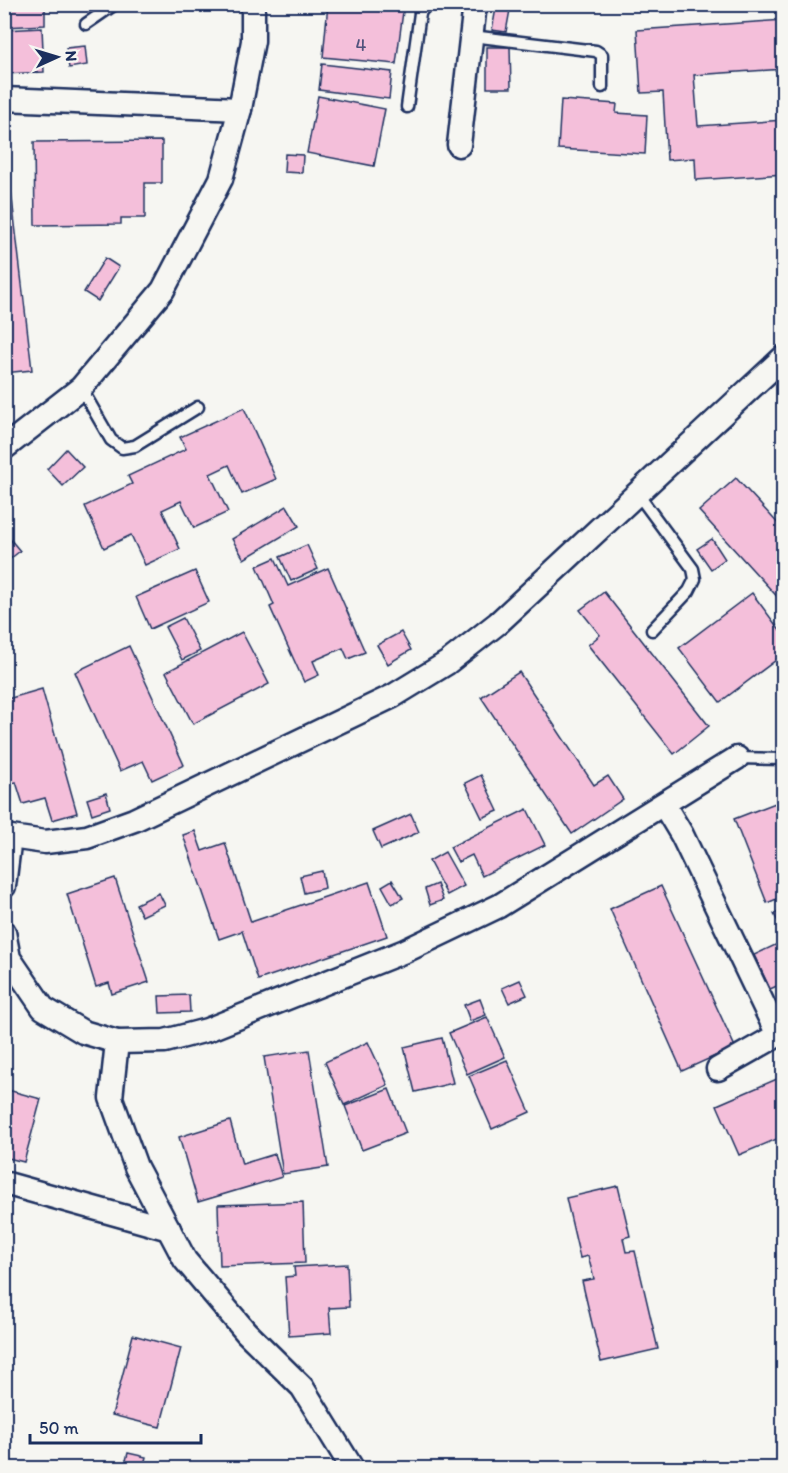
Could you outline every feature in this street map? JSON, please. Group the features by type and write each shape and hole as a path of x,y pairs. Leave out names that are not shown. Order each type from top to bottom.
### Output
{"street":[{"path":"4,448 81,388 164,291 221,179 240,109 253,41 253,4"},
{"path":"459,146 475,4"},
{"path":"4,99 240,109"},
{"path":"4,886 7,836 45,842 87,837 134,820 393,696 447,663 498,623 783,357"},
{"path":"4,933 9,958 43,1008 83,1032 117,1042 165,1041 207,1030 405,951 500,906 737,758"},
{"path":"664,805 682,835 781,1033 718,1069"},
{"path":"117,1042 111,1098 136,1167 185,1260 246,1332 302,1387 352,1468"},
{"path":"4,1183 169,1229"}],"lane":[{"path":"86,24 115,4"},
{"path":"407,107 420,13 427,4"},
{"path":"471,36 596,51 602,56 602,87"},
{"path":"81,388 111,440 122,448 135,446 198,407"},
{"path":"637,493 693,569 695,579 689,591 652,630"},
{"path":"737,758 783,759"}],"building":[{"path":"4,4 45,4 45,25 4,27"},
{"path":"328,4 404,4 396,64 323,57"},
{"path":"496,8 510,10 506,32 492,30"},
{"path":"784,20 784,69 694,75 698,126 784,120 784,174 696,180 695,158 667,160 663,92 641,93 637,30"},
{"path":"42,28 44,72 4,74 4,30"},
{"path":"85,46 87,65 69,68 66,48"},
{"path":"487,47 510,47 511,88 487,88"},
{"path":"322,64 392,72 389,99 319,90"},
{"path":"318,96 385,109 374,166 307,153"},
{"path":"561,100 617,104 616,113 647,115 645,154 558,149"},
{"path":"162,141 162,183 145,183 145,218 121,218 121,224 35,225 34,142"},
{"path":"6,147 32,370 4,373 4,148"},
{"path":"285,154 303,155 302,173 284,172"},
{"path":"105,258 119,267 98,301 84,292"},
{"path":"244,408 276,479 242,494 229,465 210,474 228,512 194,528 181,501 162,510 180,549 145,565 131,535 104,548 85,506 132,484 128,476 186,449 180,437"},
{"path":"66,449 83,467 63,486 47,469"},
{"path":"736,478 784,530 784,604 699,511"},
{"path":"287,506 299,526 244,559 232,539"},
{"path":"10,539 20,551 10,559 4,552 4,544"},
{"path":"712,539 725,559 711,569 697,549"},
{"path":"307,545 318,569 291,581 280,557"},
{"path":"275,558 288,586 328,568 365,652 348,659 343,648 313,661 319,675 304,682 270,607 274,605 257,566"},
{"path":"195,571 209,602 150,629 136,597"},
{"path":"604,592 709,726 674,754 588,645 600,635 580,610"},
{"path":"752,593 784,636 784,654 720,702 679,648"},
{"path":"183,618 200,651 182,660 165,627"},
{"path":"242,632 269,684 193,724 166,672"},
{"path":"401,632 411,650 388,664 377,645"},
{"path":"129,646 184,765 152,780 143,761 120,771 75,672"},
{"path":"519,672 594,785 608,776 623,799 572,834 481,697"},
{"path":"42,689 77,813 52,820 45,798 23,804 16,782 4,786 4,720 9,718 4,700"},
{"path":"481,775 498,811 482,818 465,783"},
{"path":"106,793 110,808 92,814 87,799"},
{"path":"783,800 784,896 767,903 734,819"},
{"path":"527,809 545,845 482,876 472,855 458,862 450,847"},
{"path":"411,814 419,832 381,849 373,831"},
{"path":"195,831 202,851 225,843 251,922 369,882 387,936 258,980 242,931 219,939 183,835"},
{"path":"445,852 464,886 447,895 429,861"},
{"path":"322,871 325,888 304,893 300,876"},
{"path":"115,878 149,982 112,994 109,983 96,987 67,894"},
{"path":"392,880 403,898 392,904 382,886"},
{"path":"437,884 443,900 430,905 425,889"},
{"path":"661,886 735,1047 682,1071 610,909"},
{"path":"159,893 165,905 142,916 136,904"},
{"path":"784,909 784,933 774,914"},
{"path":"784,941 784,983 770,989 754,955"},
{"path":"520,980 527,995 509,1003 502,988"},
{"path":"189,995 190,1012 160,1013 159,996"},
{"path":"480,999 486,1015 470,1021 464,1005"},
{"path":"487,1017 505,1057 467,1074 449,1033"},
{"path":"442,1038 453,1083 415,1092 404,1047"},
{"path":"368,1042 388,1085 344,1105 325,1062"},
{"path":"309,1050 328,1167 283,1174 264,1057"},
{"path":"507,1060 530,1112 492,1129 469,1076"},
{"path":"784,1076 784,1136 739,1155 717,1105"},
{"path":"4,1089 41,1099 24,1162 4,1157"},
{"path":"389,1089 406,1133 362,1150 345,1106"},
{"path":"230,1121 242,1164 275,1154 282,1177 198,1202 179,1137"},
{"path":"618,1186 630,1236 623,1238 626,1252 635,1251 658,1349 601,1362 582,1281 594,1279 588,1256 580,1258 566,1198"},
{"path":"303,1202 305,1263 220,1266 218,1205"},
{"path":"347,1264 349,1307 329,1308 331,1333 289,1336 285,1277 295,1276 294,1267"},
{"path":"133,1335 181,1348 160,1427 112,1415"},
{"path":"128,1453 146,1457 143,1468 124,1468"}]}
